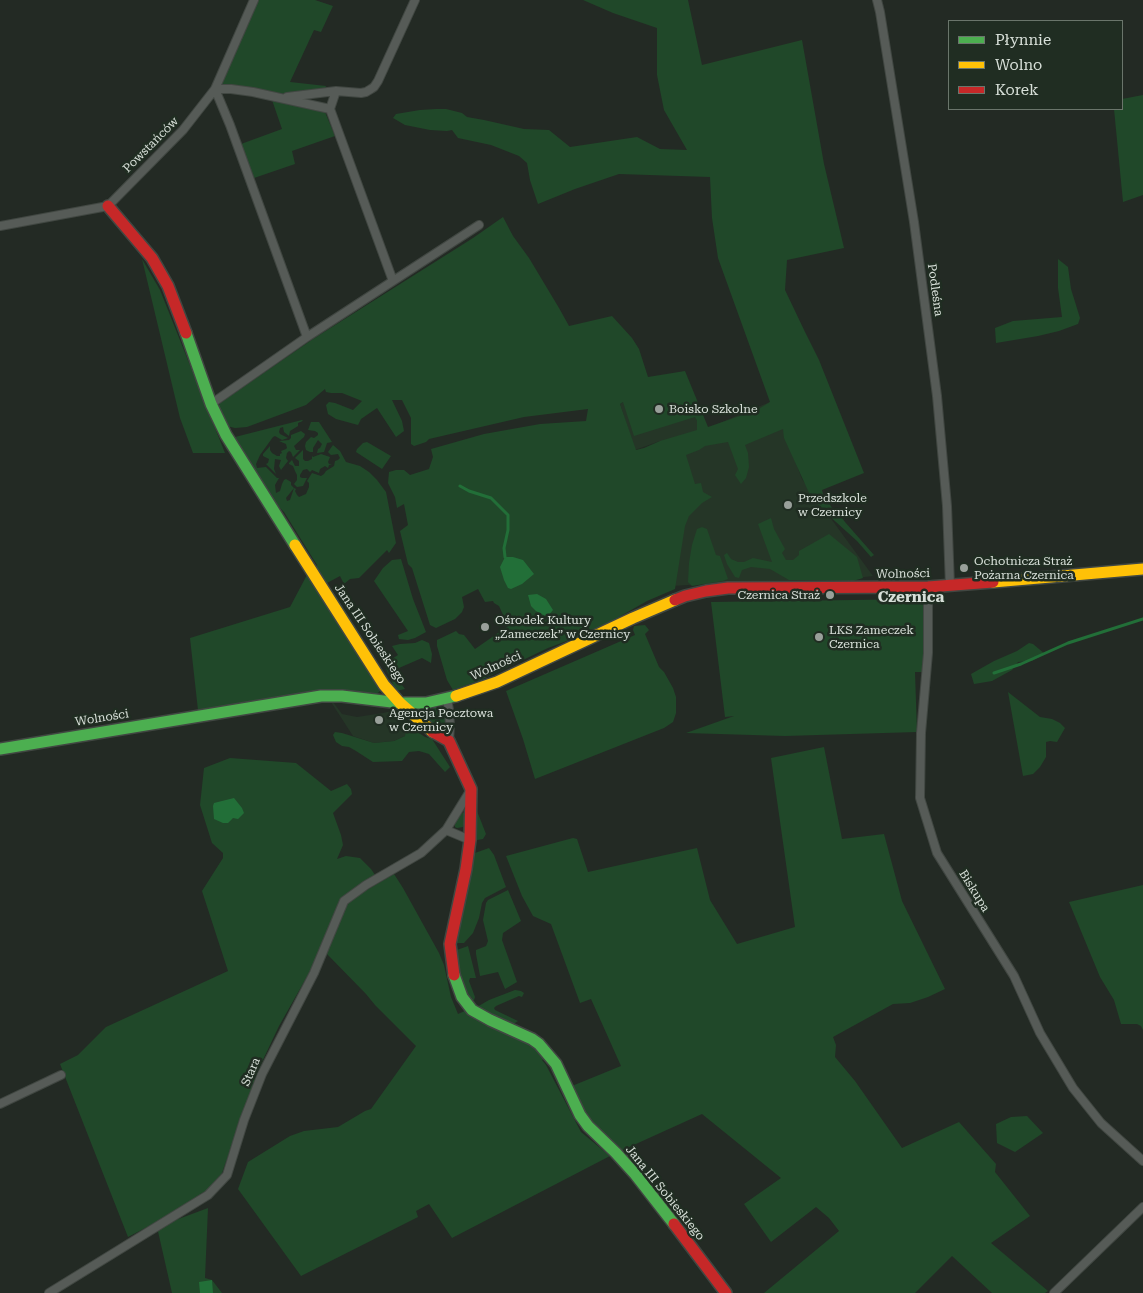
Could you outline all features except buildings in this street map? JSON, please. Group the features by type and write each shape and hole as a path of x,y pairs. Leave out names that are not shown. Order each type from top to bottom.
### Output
{"street":[{"name":"Powstańców","path":"108,206 183,130 215,89 254,0"},
{"path":"279,98 336,91 366,92 374,86 415,0"},
{"name":"Podleśna","path":"877,0 914,222 937,396 947,506 950,586"},
{"path":"307,337 230,125 215,89 253,92 330,109"},
{"path":"336,91 330,109 393,281"},
{"path":"0,226 108,206"},
{"name":"Jana III Sobieskiego","path":"108,206 152,258 168,286 211,404 226,435 384,685 400,703 436,735 449,741 471,789 470,840 466,869 450,944 453,974 462,997 472,1010 532,1038 540,1044 556,1064 580,1115 588,1126 616,1152 635,1174 726,1293"},
{"path":"211,404 307,337 480,225"},
{"name":"Wolności","path":"0,749 321,696 342,696 400,703 426,703 447,699 497,682 633,618 685,596 706,591 728,588 950,586 1143,569"},
{"name":"Biskupa","path":"928,587 928,653 921,734 920,798 937,853 1014,976 1040,1033 1073,1088 1101,1124 1143,1161"},
{"path":"447,699 450,725 449,741"},
{"name":"Stara","path":"50,1293 208,1195 219,1185 227,1175 244,1120 262,1074 314,973 344,901 366,885 420,853 446,830 471,789"},
{"path":"446,830 470,840"},
{"path":"0,1104 60,1075"},
{"path":"1054,1293 1143,1207"}],"shaded area":[{"path":"257,0 315,0 333,6 321,32 314,30 290,82 326,86 325,89 281,94 221,85"},
{"path":"583,0 688,0 702,65 802,40 824,164 844,248 787,260 785,290 819,360 864,473 822,490 823,494 834,511 874,555 871,557 810,495 784,438 783,429 745,445 748,453 749,467 746,478 741,484 735,475 738,469 728,442 705,446 686,455 695,484 701,483 703,492 712,497 702,503 689,516 685,526 675,589 647,601 612,621 580,636 548,648 481,680 453,690 447,680 437,640 456,631 464,635 475,649 508,626 499,606 493,601 485,602 478,589 462,597 464,607 455,619 436,628 430,625 412,568 408,564 400,531 408,525 404,504 397,508 395,497 388,483 389,472 404,470 410,475 429,469 433,457 431,449 484,434 540,424 586,421 588,409 524,417 429,439 414,446 411,444 411,418 402,400 392,400 402,421 404,431 396,437 377,408 361,419 358,425 336,419 328,414 326,405 329,402 353,410 362,401 342,393 326,392 325,389 306,405 247,427 235,428 227,426 218,407 220,403 313,339 503,217 569,326 612,316 632,338 639,349 648,377 685,371 708,427 757,410 770,402 718,258 712,218 710,177 619,174 538,204 530,180 527,163 519,156 491,145 458,138 452,130 430,130 405,125 393,118 396,114 420,110 446,109 462,113 467,117 524,129 549,130 570,147 637,137 660,149 687,150 664,110 657,75 657,28 613,13","holes":["623,402 634,436 695,417 697,421 697,430 636,450 620,404"]},
{"path":"1143,95 1143,195 1123,202 1114,110 1123,110 1123,99"},
{"path":"272,100 325,112 335,136 292,151 295,164 254,178 241,144 282,129"},
{"path":"142,259 160,290 225,453 193,453 180,418"},
{"path":"1058,259 1068,267 1071,289 1080,318 1078,324 1038,336 996,343 995,328 1013,321 1062,317 1058,288"},
{"path":"686,383 698,430 715,425 770,402 783,429 802,479 873,576 840,580 759,581 671,586 660,441 635,450 620,404"},
{"path":"303,420 290,431 289,436 284,432 283,427 280,428 280,434 288,438 282,440 275,436 273,437 256,464 257,468 266,467 279,478 275,485 276,493 280,491 286,479 291,482 299,497 306,494 309,487 307,481 312,473 321,476 334,466 335,461 340,458 338,454 331,455 328,452 333,445 340,451 346,462 360,466 369,472 386,492 396,543 389,553 387,550 359,578 350,579 344,584 340,576 327,583 351,620 347,623 316,572 317,565 284,512 269,497 234,439 235,437","holes":["294,488 290,500 287,501 286,498"]},
{"path":"311,422 319,422 332,442 327,443 324,452 317,453 322,444 318,440 313,448 313,452 306,450 306,442 311,437 314,438 318,435 315,431 308,430"},
{"path":"301,431 305,434 304,437 294,446 296,450 300,450 293,457 291,452 287,453 286,458 288,461 281,470 279,466 281,460 275,459 274,469 276,474 266,464 269,459 263,456 263,454 270,446 272,453 280,456 281,451 287,448 286,444 279,441 289,440 291,435"},
{"path":"367,442 391,456 382,469 356,452 363,443"},
{"path":"303,450 303,459 305,461 312,459 312,456 321,454 330,457 328,462 332,464 328,468 325,466 320,469 319,473 312,470 310,472 307,469 303,470 300,477 307,478 303,486 297,487 294,484 297,480 297,475 293,466 289,463 292,460 295,466 299,466 299,461 295,458"},
{"path":"771,518 774,529 785,549 782,553 786,560 793,560 799,555 799,551 829,534 857,557 863,578 853,581 789,580 770,569 751,567 742,570 739,578 735,577 724,555 727,553 731,559 738,562 744,562 753,558 772,562 758,524"},
{"path":"702,527 707,529 716,555 720,556 728,579 692,586 688,582 692,545 697,529"},
{"path":"505,557 523,560 534,574 522,584 511,589 508,588 500,567"},
{"path":"401,559 413,599 426,632 408,640 399,639 398,635 408,631 374,581 383,568 392,560"},
{"path":"308,573 381,690 375,695 198,710 190,638 290,607"},
{"path":"537,594 546,599 553,610 547,617 531,606 528,595"},
{"name":"LKS Zameczek Czernica","path":"924,599 923,672 915,672 917,732 785,736 686,733 734,716 725,717 711,602"},
{"path":"645,625 649,630 645,634 659,667 664,672 676,697 676,713 673,722 664,728 535,779 506,691 635,635 634,626"},
{"path":"422,640 429,643 432,654 431,663 422,658 392,671 396,683 402,685 405,689 396,691 384,664 398,655 392,646 415,643"},
{"path":"1029,643 1045,654 1032,661 1018,662 1012,670 992,681 974,684 971,674"},
{"path":"1008,692 1040,717 1052,719 1065,728 1057,742 1046,742 1046,757 1033,774 1023,776"},
{"path":"331,702 342,714 357,717 395,710 410,723 406,724 405,736 394,741 374,743 353,736"},
{"path":"440,706 443,709 446,723 441,729 435,728 421,716 420,710 420,708"},
{"path":"410,723 419,733 432,739 450,767 445,772 429,754 419,751 409,752 402,761 373,762 349,747 342,746 336,742 333,735 335,732 342,733 374,743 394,741 405,736 406,724"},
{"path":"824,747 842,839 884,834 902,901 945,989 910,1003 893,1004 833,1037 836,1045 835,1057 855,1081 902,1148 959,1122 996,1164 995,1172 1030,1216 991,1243 1048,1291 1045,1293 992,1293 952,1256 915,1293 764,1293 839,1231 829,1218 816,1207 771,1242 744,1204 781,1178 702,1114 616,1153 588,1126 567,1088 621,1066 591,999 580,1003 551,924 533,916 522,896 506,856 573,838 577,839 588,872 697,848 710,900 737,944 795,927 771,758"},
{"path":"230,758 296,763 331,791 347,784 352,794 333,813 343,845 337,859 346,856 360,858 375,875 342,898 309,973 279,1026 261,1064 222,1173 208,1190 200,1194 200,1200 128,1237 60,1064 78,1055 106,1027 228,971 202,891 223,858 223,853 212,843 200,805 204,768"},
{"path":"234,798 244,813 238,819 233,818 228,823 214,819 214,803"},
{"path":"477,811 486,834 483,839 477,840 474,838 473,812"},
{"path":"462,813 465,816 465,823 463,827 457,828 455,823"},
{"path":"489,848 494,855 506,887 485,898 473,933 464,943 455,943 472,854"},
{"path":"394,874 439,953 444,965 451,997 458,1014 467,1010 530,1042 546,1058 542,1060 581,1132 610,1156 452,1238 429,1204 416,1211 418,1217 301,1276 238,1189 248,1162 290,1136 304,1131 338,1127 371,1109 416,1046 326,953 346,904"},
{"path":"1143,885 1143,1030 1137,1024 1121,1024 1114,1000 1100,977 1069,902"},
{"path":"508,890 521,921 503,933 502,940 517,982 505,989 498,972 480,976 476,950 486,946 488,941 483,920 486,903 488,900"},
{"path":"468,946 476,978 470,978 469,981 475,997 474,1000 467,998 457,971 454,951"},
{"path":"515,990 524,993 522,997 519,996 494,1008 518,1021 512,1025 477,1007 489,1000"},
{"path":"1027,1116 1043,1133 1015,1152 997,1143 996,1124 1011,1117"},
{"path":"208,1208 205,1278 212,1280 222,1293 172,1293 157,1227"},
{"path":"212,1280 213,1293 200,1293 199,1282"}],"waterway":[{"path":"460,486 491,498 508,515 508,530 504,548 505,557"},
{"path":"994,673 1021,664 1068,643 1143,619"}],"traffic: fast":[{"path":"186,333 211,404 226,435 295,545"},
{"path":"0,749 321,696 342,696 400,703 426,703 456,696"},
{"path":"454,975 462,997 472,1010 539,1044 556,1064 580,1115 588,1126 635,1174 674,1224"}],"traffic: slow":[{"path":"295,545 384,685 400,703 433,732"},
{"path":"993,582 1143,569"},
{"path":"456,696 497,682 675,600"}],"traffic: jam":[{"path":"108,206 152,258 168,286 186,333"},
{"path":"675,600 706,591 728,588 928,587 993,582"},
{"path":"433,732 449,741 471,789 470,840 466,869 450,944 454,975"},
{"path":"674,1224 726,1293"}],"place":[{"name":"Boisko Szkolne","path":"659,409"},
{"name":"Przedszkole w Czernicy","path":"788,505"},
{"name":"Ochotnicza Straż Pożarna Czernica","path":"964,568"},
{"name":"Czernica Straż","path":"830,595"},
{"name":"Ośrodek Kultury „Zameczek” w Czernicy","path":"485,627"},
{"name":"LKS Zameczek Czernica","path":"819,637"},
{"name":"Agencja Pocztowa w Czernicy","path":"379,720"}],"district":[{"name":"Czernica","path":"911,598"}]}
